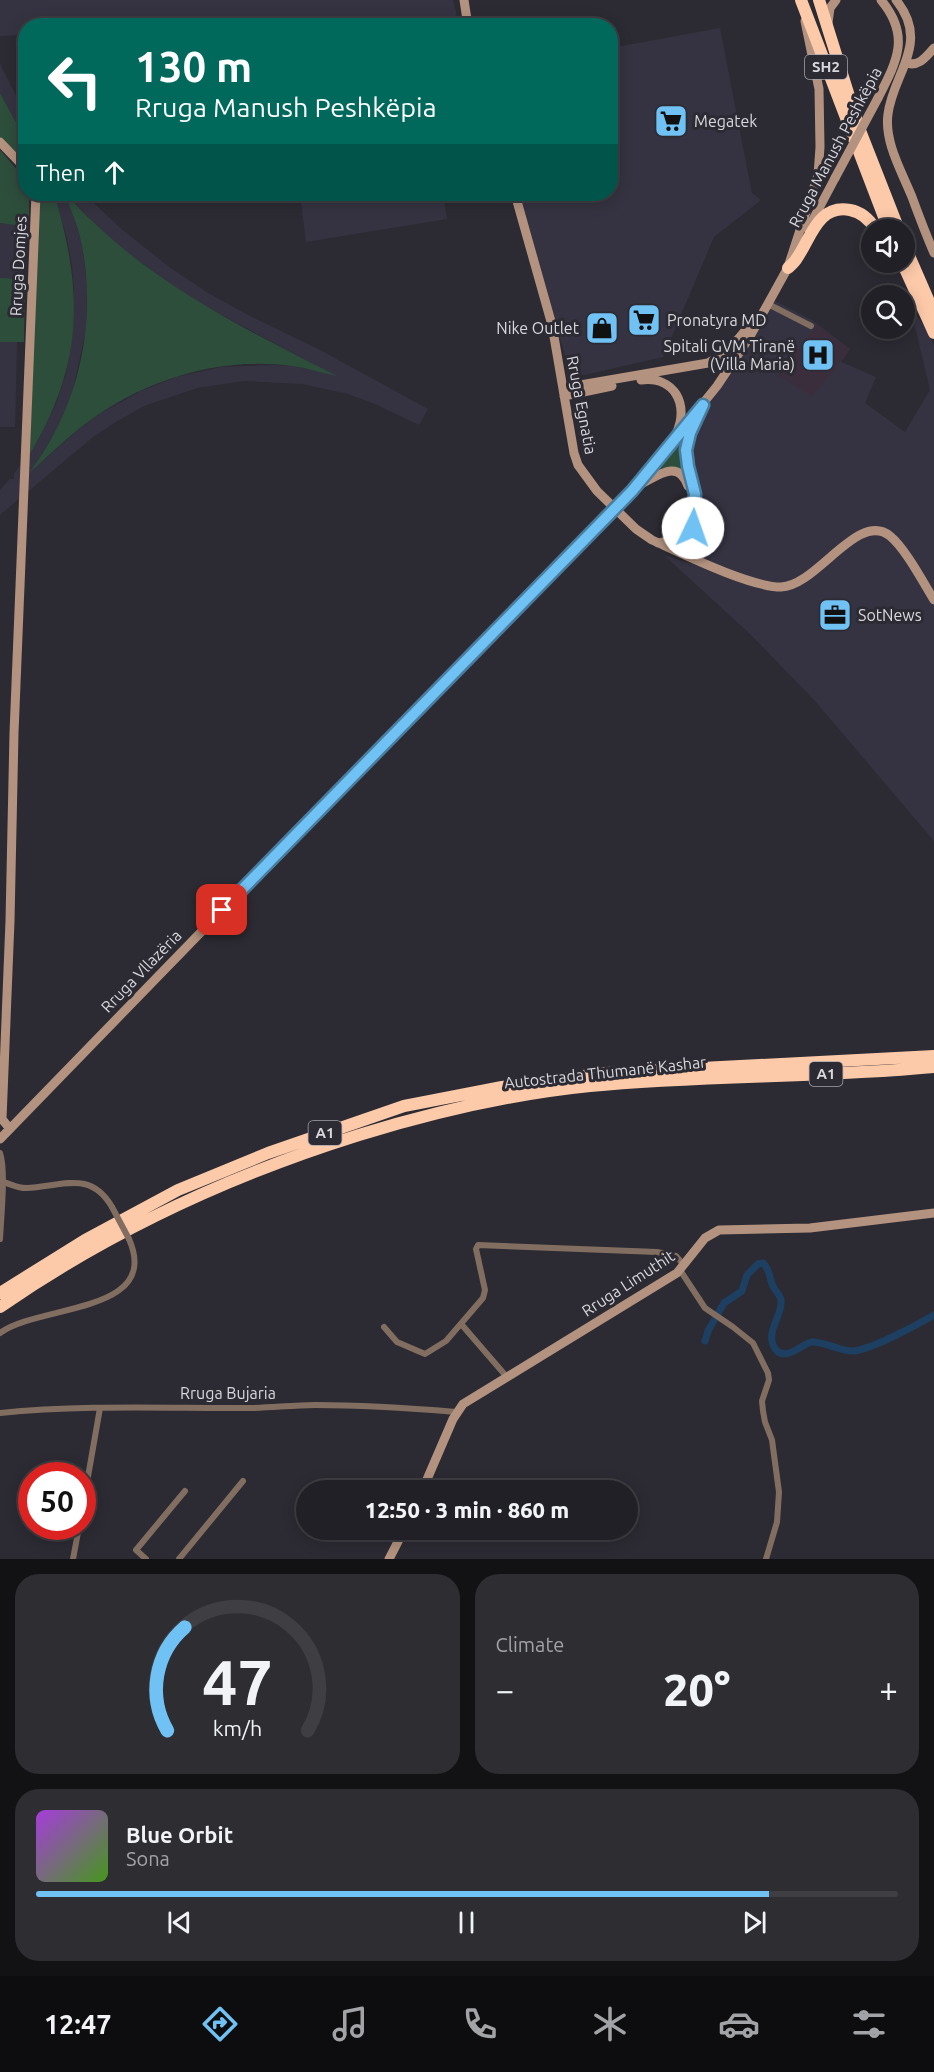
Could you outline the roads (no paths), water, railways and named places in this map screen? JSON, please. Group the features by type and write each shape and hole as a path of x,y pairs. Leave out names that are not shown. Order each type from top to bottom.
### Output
{"highway":[{"name":"SH2","path":"819,0 860,128 895,219"},
{"name":"SH2","path":"802,3 885,219"},
{"path":"788,268 797,258 816,225 833,211 847,209 857,212 867,219"},
{"path":"915,269 934,313"},
{"path":"906,273 934,333"},
{"path":"738,1065 804,1058 934,1050"},
{"name":"Autostrada Thumanë Kashar","path":"0,1293 85,1240 178,1190 268,1153 404,1106 462,1094 570,1077 659,1069 934,1056"},
{"name":"Autostrada Thumanë Kashar","path":"0,1307 48,1275 120,1233 183,1201 310,1150 454,1108 539,1092 668,1079 934,1067"}],"main road":[{"path":"464,0 467,18"},
{"path":"828,25 830,8 836,0"},
{"name":"Rruga Manush Peshkëpia","path":"581,541 634,488 703,405 749,338 788,268 894,67 899,40 891,11 881,0"},
{"path":"896,0 909,27 910,43 906,63 890,103 887,126 934,254"},
{"path":"788,268 818,175 820,147 819,89 802,3"},
{"path":"906,63 913,65 922,61 934,48"},
{"path":"0,142 18,161"},
{"name":"Rruga Domjes","path":"10,1129 2,1119 10,921 14,733 36,201"},
{"name":"Rruga Egnatia","path":"517,201 552,325 574,453 582,472 591,485 636,529 657,543 693,558 754,582 783,587 807,578 858,536 873,530 882,530 904,553 934,600"},
{"path":"563,392 708,363 723,355 736,344 758,313 768,304"},
{"path":"559,368 569,378 585,388 648,379 665,383 678,397 681,409 678,430 670,447"},
{"path":"568,417 577,398 585,388"},
{"path":"681,553 694,520 695,494 686,450 690,433 703,405"},
{"path":"634,488 667,471 684,476 688,484 691,515 688,535 693,558"},
{"path":"657,543 688,535"},
{"name":"Rruga Vllazëria","path":"0,1139 581,541"},
{"name":"Rruga Limuthit","path":"456,1412 471,1398 682,1268 705,1238 719,1230 810,1228 934,1213"},
{"path":"427,1480 456,1412"},
{"path":"389,1559 399,1540"}],"street":[{"path":"768,304 811,326"},
{"path":"0,1153 3,1163 0,1239"},
{"path":"0,1333 36,1317 117,1294 132,1277 136,1266 135,1252 129,1239 112,1207 100,1191 84,1183 24,1188 3,1182"},
{"path":"384,1327 397,1342 425,1354 446,1341 483,1298 485,1290 476,1249 478,1245 657,1252 676,1256 705,1308 753,1343 768,1373 769,1380 762,1401 765,1422 772,1440 779,1492 777,1522 766,1559"},
{"path":"462,1325 506,1376"},
{"name":"Rruga Bujaria","path":"0,1413 151,1406 240,1408 318,1405 396,1407 456,1412"},
{"path":"91,1462 100,1408"},
{"path":"179,1559 243,1481"},
{"path":"146,1559 136,1550 185,1491"},
{"path":"73,1559 77,1540"}],"waterway":[{"path":"705,1341 724,1303 742,1291 747,1275 758,1264 763,1263 781,1300 772,1339 773,1345 782,1354 813,1342 850,1351 862,1349 894,1336 934,1315"}],"place":[{"name":"Megatek","path":"671,121"},
{"name":"Pronatyra MD","path":"644,320"},
{"name":"Nike Outlet","path":"602,328"},
{"name":"Spitali GVM Tiranë (Villa Maria)","path":"818,355"},
{"name":"SotNews","path":"835,615"}]}
